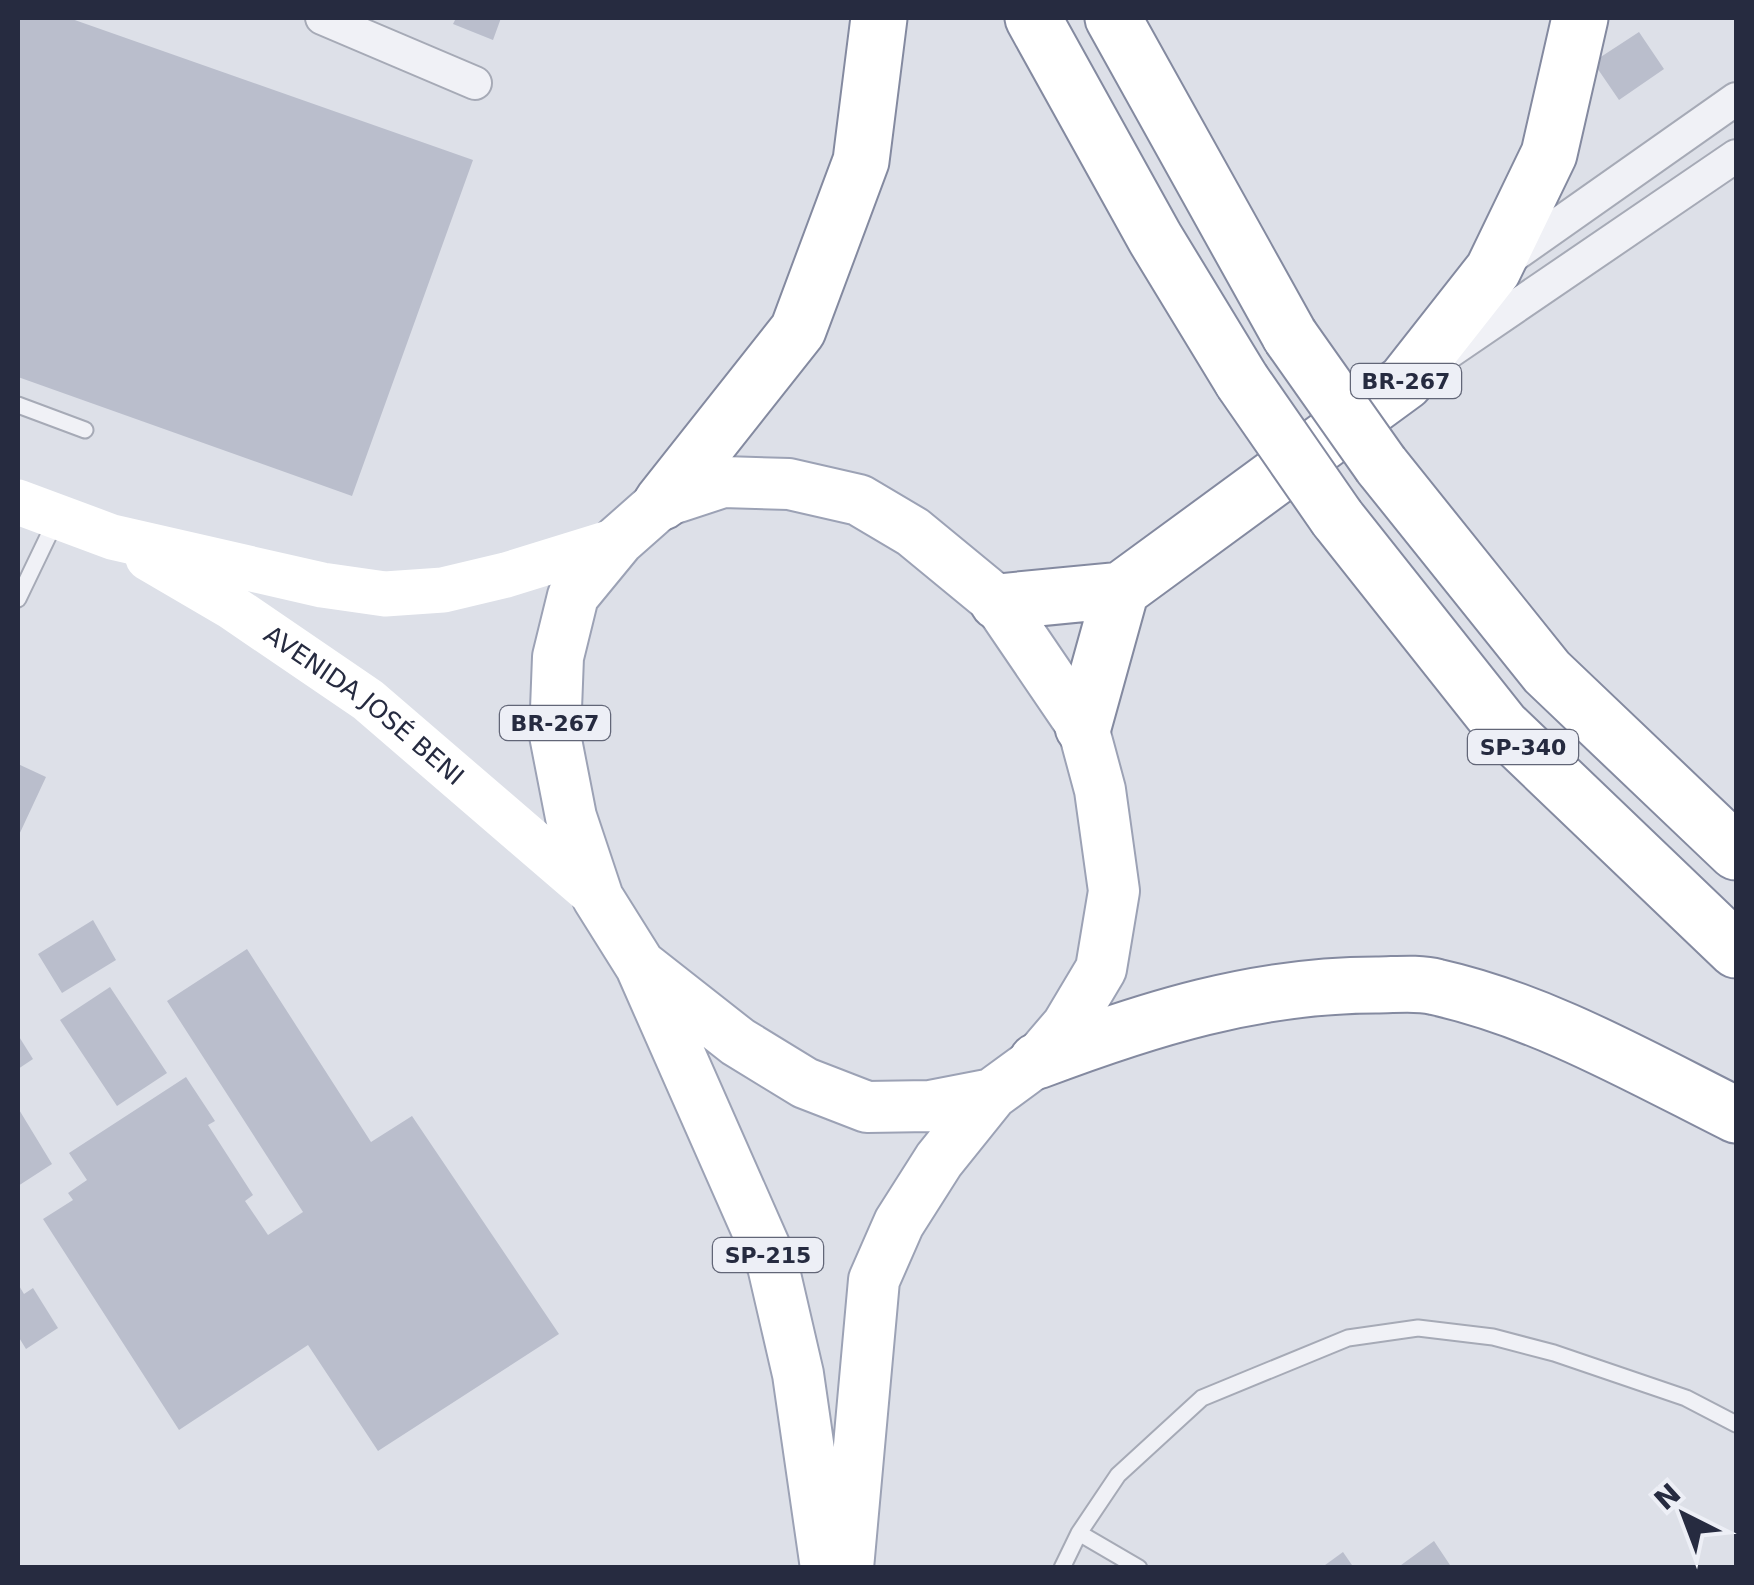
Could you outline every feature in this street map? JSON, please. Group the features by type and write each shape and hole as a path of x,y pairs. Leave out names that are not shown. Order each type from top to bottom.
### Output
{"highway":[{"name":"BR-267","path":"662,502 798,330 861,161 879,18"},
{"name":"SP-340","path":"1033,18 1155,238 1242,381 1338,518 1502,726 1736,950"},
{"name":"SP-340","path":"1113,18 1290,336 1381,465 1547,672 1736,852"},
{"path":"1141,18 1151,83"},
{"path":"1548,18 1566,72"},
{"name":"BR-267","path":"1122,590 1405,382 1493,270 1549,154 1580,18"},
{"path":"998,602 1122,590 1083,727"},
{"path":"1037,1061 1130,1026 1225,1000 1321,985 1433,986 1552,1024 1736,1115"}],"main road":[{"path":"662,502 723,482 789,484 859,500 914,532 998,602 1083,727 1100,790 1114,890 1101,969 1068,1026 1037,1061 992,1094 940,1160 899,1223 874,1280 848,1568"},
{"name":"BR-267","path":"640,964 598,898 571,817 554,735 558,657 573,596 619,540 662,502"},
{"name":"AVENIDA JOSÉ BENI","path":"38,509 112,537 322,585 385,594 443,590 619,540"},
{"name":"AVENIDA JOSÉ BENI","path":"112,537 230,606 368,700 598,898"},
{"path":"640,964 754,1052 805,1083 867,1107 930,1106 992,1094"},
{"name":"SP-215","path":"640,964 773,1266 798,1374 826,1568"}],"street":[{"path":"322,18 475,83"},
{"path":"1493,270 1736,99"},
{"path":"1405,382 1736,156"}],"lane":[{"path":"18,405 85,430"},
{"path":"18,599 38,509"},
{"path":"1062,1568 1079,1533 1118,1475 1202,1398 1348,1338 1418,1328 1493,1337 1554,1353 1686,1398 1736,1424"},
{"path":"1079,1533 1139,1568"}],"building":[{"path":"18,18 69,18 473,160 352,496 18,377"},
{"path":"456,18 501,18 493,40 453,24"},
{"path":"1639,32 1664,69 1619,100 1593,62"},
{"path":"18,764 46,777 18,837"},
{"path":"93,920 116,960 62,993 38,954"},
{"path":"247,949 371,1142 412,1116 559,1334 378,1451 308,1345 179,1430 43,1219 73,1200 68,1193 87,1180 69,1153 186,1077 215,1121 208,1125 253,1195 245,1201 268,1235 303,1212 167,1001"},
{"path":"110,987 167,1073 117,1106 60,1020"},
{"path":"18,1035 33,1059 18,1069"},
{"path":"18,1108 52,1164 18,1186"},
{"path":"18,1284 24,1294 33,1288 58,1328 26,1349 18,1336"},
{"path":"1434,1541 1452,1568 1397,1568"},
{"path":"1343,1552 1354,1568 1321,1568"}]}
